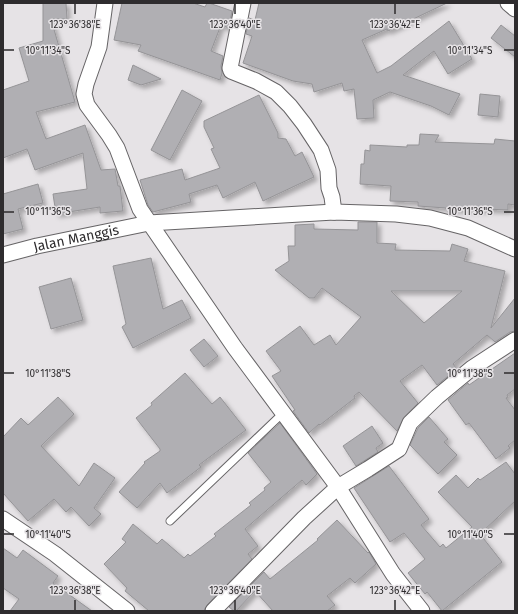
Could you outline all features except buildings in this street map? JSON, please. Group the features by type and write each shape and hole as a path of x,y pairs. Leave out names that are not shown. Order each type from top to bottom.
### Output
{"street":[{"path":"105,3 98,47 84,94 87,105 117,148 140,209 230,341 338,487 392,574 422,611"},
{"path":"243,3 230,68 231,71 256,81 276,92 290,106 304,124 321,150 328,170 329,188 334,212"},
{"path":"508,3 515,9"},
{"name":"Jalan Manggis","path":"3,255 37,246 149,223 334,212 396,214 430,218 468,228 515,249"},
{"path":"213,611 276,545 338,487 399,449 410,423 424,409 472,368 515,340"},
{"path":"3,519 55,554 127,611"}],"lane":[{"path":"170,521 283,413"}]}
